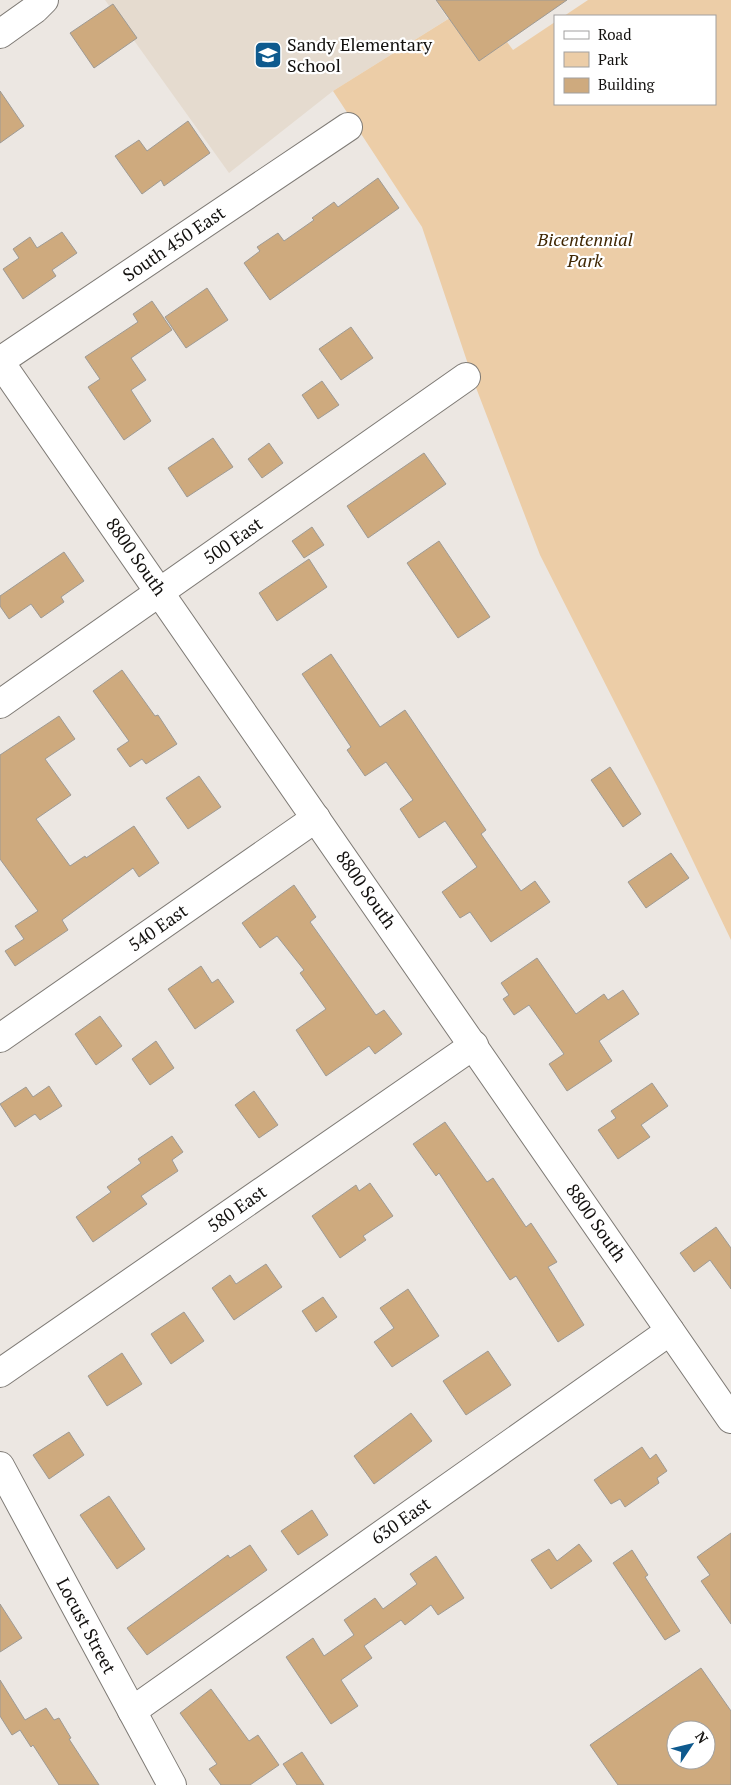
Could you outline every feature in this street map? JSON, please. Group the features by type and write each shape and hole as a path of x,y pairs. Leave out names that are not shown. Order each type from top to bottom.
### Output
{"street":[{"path":"0,34 35,10 44,0"},
{"name":"South 450 East","path":"0,362 348,127"},
{"name":"8800 South","path":"0,362 731,1419"},
{"name":"500 East","path":"0,704 466,377"},
{"name":"540 East","path":"0,1038 316,818"},
{"name":"580 East","path":"0,1372 474,1045"},
{"name":"630 East","path":"132,1711 670,1330"},
{"name":"Locust Street","path":"0,1466 172,1785"}],"shaded area":[{"name":"Sandy Elementary School","path":"105,0 435,0 448,19 333,91 229,173"}],"green space":[{"name":"Bicentennial Park","path":"588,0 731,0 731,940 657,786 540,555 475,385 422,227 333,91 477,1 513,50 554,23 554,105 716,105 716,15 566,15"}],"building":[{"path":"436,0 567,0 479,61"},
{"path":"113,4 137,38 94,68 70,33"},
{"path":"0,91 24,126 0,143"},
{"path":"188,121 210,153 164,186 161,180 142,194 115,156 139,140 147,151"},
{"path":"378,178 399,208 270,300 244,263 260,251 257,247 278,233 284,241 314,220 312,218 334,202 338,207"},
{"path":"62,232 77,253 52,270 56,276 23,299 3,269 19,258 13,249 30,237 37,248"},
{"path":"207,288 228,320 186,348 165,317"},
{"path":"152,301 172,330 131,358 146,380 131,390 151,421 124,440 88,387 100,379 85,357 138,322 133,314"},
{"path":"351,327 373,358 341,380 319,349"},
{"path":"322,381 339,405 318,419 302,395"},
{"path":"213,438 233,467 187,497 168,468"},
{"path":"269,443 283,463 262,478 248,459"},
{"path":"424,453 446,484 368,538 347,506"},
{"path":"312,527 324,545 304,558 292,541"},
{"path":"439,541 490,617 458,638 407,563"},
{"path":"64,552 84,581 61,597 64,602 41,618 31,604 9,619 0,606 0,596"},
{"path":"309,559 327,587 277,621 259,593"},
{"path":"331,654 380,727 405,710 486,830 481,834 521,891 535,881 550,902 491,942 470,912 460,918 442,892 477,867 445,821 419,838 400,809 413,800 386,762 365,776 347,750 351,747 302,674"},
{"path":"122,670 155,716 158,715 177,744 146,764 142,759 130,767 117,749 129,741 93,691"},
{"path":"59,716 75,739 45,759 71,795 36,819 70,866 85,856 86,858 134,826 159,863 139,877 133,868 62,920 68,930 15,966 5,951 24,939 15,926 38,911 0,859 0,755"},
{"path":"610,767 641,814 623,827 591,780"},
{"path":"199,776 221,807 188,829 166,798"},
{"path":"671,853 689,878 646,908 628,882"},
{"path":"294,885 316,917 310,922 376,1015 384,1010 402,1034 375,1054 369,1046 326,1076 296,1030 326,1009 300,973 304,970 277,936 260,948 242,923"},
{"path":"537,958 576,1014 604,994 608,1000 623,990 639,1014 599,1041 612,1061 567,1091 549,1064 564,1054 529,1005 514,1015 503,999 509,995 501,983"},
{"path":"201,966 212,983 218,979 234,1002 195,1029 168,989"},
{"path":"100,1016 122,1046 96,1065 75,1034"},
{"path":"156,1041 174,1068 150,1085 132,1059"},
{"path":"652,1083 668,1106 641,1125 650,1137 618,1159 598,1130 616,1118 611,1111"},
{"path":"49,1086 62,1106 40,1120 35,1114 15,1127 0,1104 26,1087 33,1097"},
{"path":"254,1091 278,1125 259,1138 235,1105"},
{"path":"445,1122 487,1182 493,1178 526,1227 531,1223 557,1262 548,1267 584,1325 558,1342 516,1276 510,1280 439,1173 436,1176 413,1144"},
{"path":"172,1136 183,1152 172,1160 178,1171 141,1196 147,1204 93,1242 76,1217 111,1192 107,1187 141,1163 138,1159"},
{"path":"370,1183 393,1216 363,1236 366,1240 340,1258 312,1216 356,1185 359,1191"},
{"path":"716,1227 731,1248 731,1289 710,1260 694,1272 680,1253"},
{"path":"266,1264 282,1287 234,1320 212,1288 230,1275 236,1284"},
{"path":"408,1289 439,1336 392,1367 374,1342 394,1328 380,1308"},
{"path":"323,1297 337,1317 316,1332 302,1311"},
{"path":"184,1312 204,1341 171,1364 151,1334"},
{"path":"488,1351 511,1385 466,1415 443,1381"},
{"path":"122,1353 142,1384 107,1406 88,1376"},
{"path":"411,1413 432,1441 374,1484 354,1456"},
{"path":"69,1432 84,1455 49,1479 33,1455"},
{"path":"642,1447 650,1459 656,1454 667,1471 657,1478 659,1483 625,1507 620,1499 611,1504 594,1480"},
{"path":"109,1496 145,1549 117,1569 80,1515"},
{"path":"312,1510 328,1535 298,1555 281,1531"},
{"path":"731,1533 731,1624 701,1581 710,1575 697,1557"},
{"path":"579,1544 592,1561 551,1589 531,1560 549,1549 557,1561"},
{"path":"250,1545 267,1570 147,1655 127,1628 228,1555 230,1558"},
{"path":"632,1550 648,1575 645,1577 680,1631 665,1640 613,1563"},
{"path":"436,1556 464,1598 438,1615 431,1605 405,1625 401,1620 364,1646 372,1658 341,1680 358,1706 331,1724 286,1657 313,1638 324,1656 354,1635 344,1620 375,1598 383,1609 417,1584 410,1574"},
{"path":"0,1604 22,1638 0,1652"},
{"path":"701,1668 731,1711 731,1785 618,1785 590,1745"},
{"path":"0,1680 25,1720 46,1708 54,1720 59,1718 71,1738 69,1739 99,1785 59,1785 33,1745 31,1747 20,1730 12,1735 0,1716"},
{"path":"211,1689 249,1741 258,1735 279,1765 250,1785 221,1785 209,1769 217,1764 180,1713"},
{"path":"302,1752 324,1785 297,1785 283,1764"}],"place":[{"name":"Sandy Elementary School","path":"268,55"}]}
